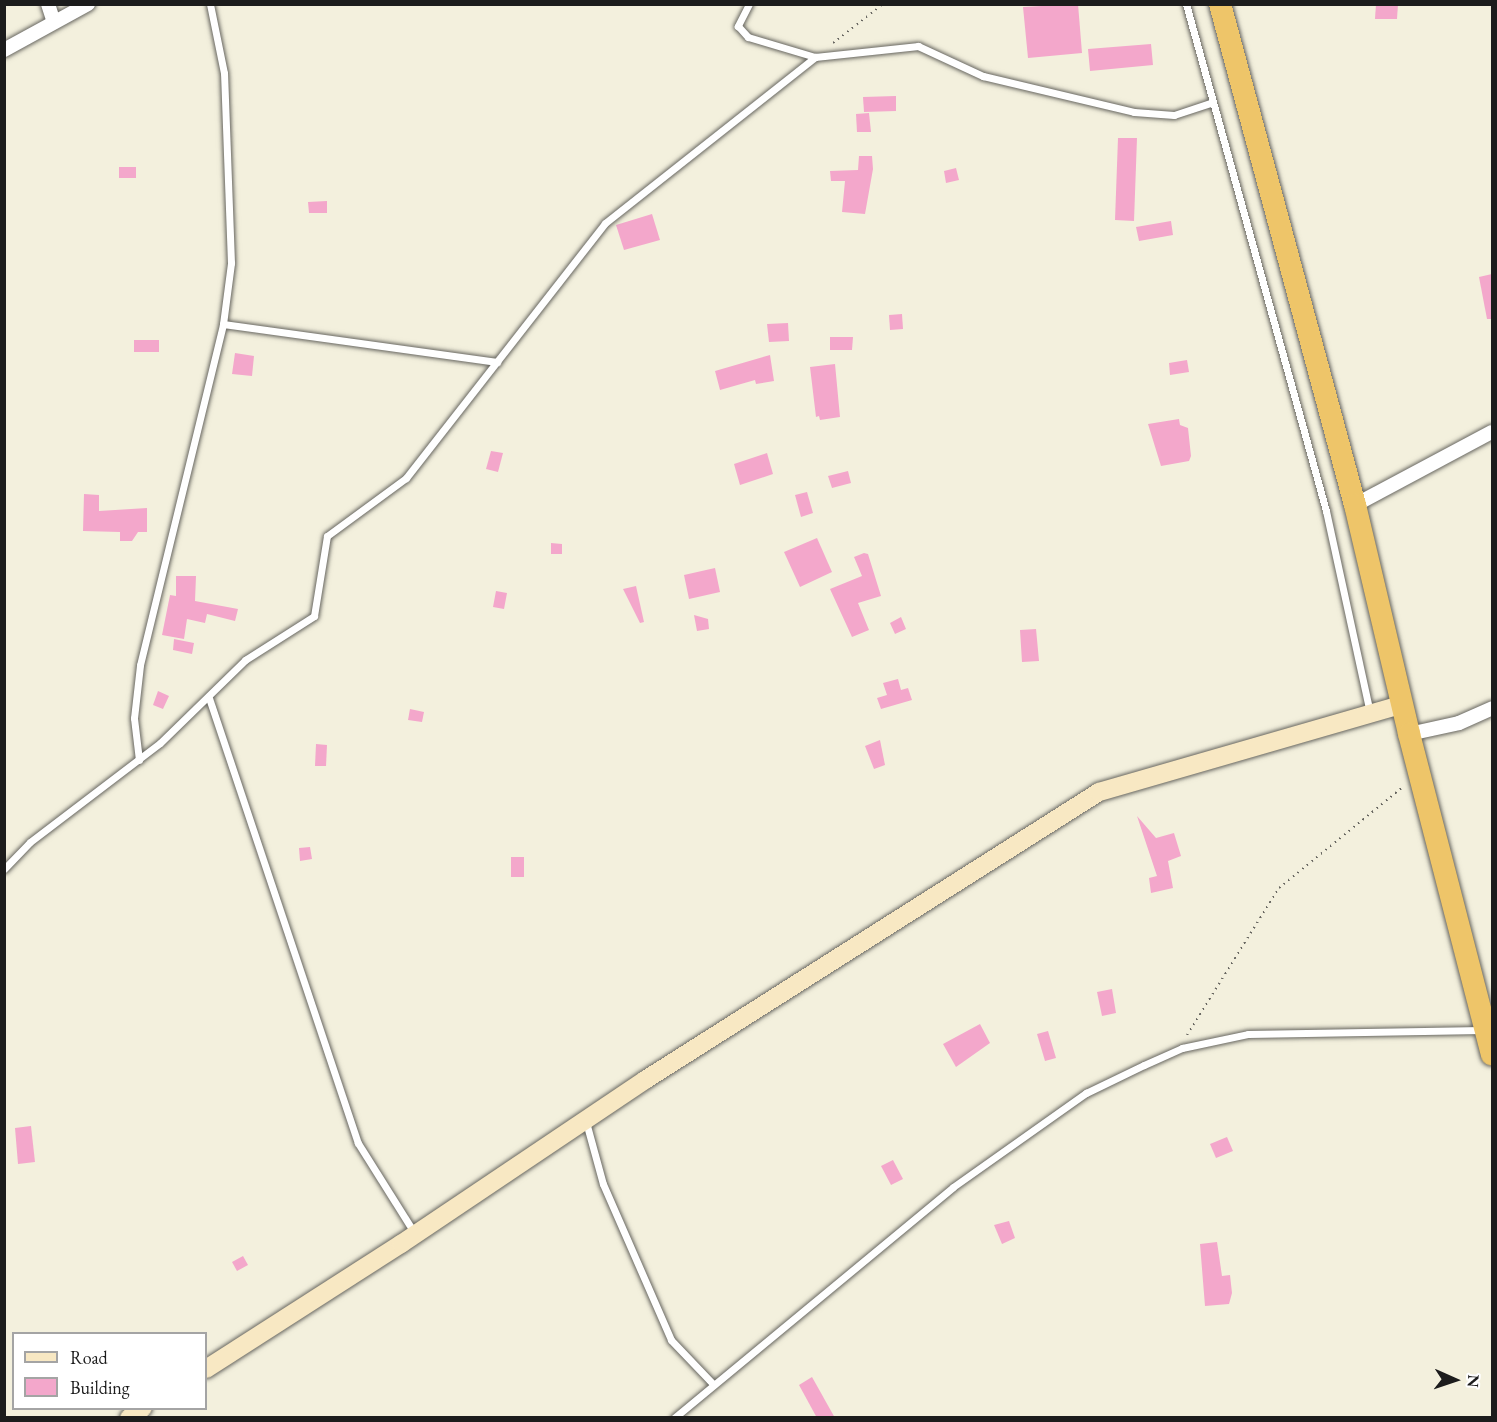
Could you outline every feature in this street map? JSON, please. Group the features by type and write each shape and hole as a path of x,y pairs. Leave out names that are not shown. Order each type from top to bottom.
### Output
{"highway":[{"path":"1220,4 1355,505 1409,734 1492,1054"}],"main road":[{"path":"207,1368 415,1235 585,1120 1099,792 1403,704"}],"street":[{"path":"48,4 54,22"},
{"path":"4,50 88,4"},
{"path":"1355,505 1492,432"},
{"path":"1409,734 1459,723 1492,708"}],"lane":[{"path":"139,760 134,718 140,665 223,324 231,262 231,209 224,73 210,4"},
{"path":"749,4 738,26 748,37 815,57 918,46 983,76 1134,112 1174,115 1213,102"},
{"path":"1186,4 1326,511 1370,713"},
{"path":"4,869 30,842 139,760 209,698 244,660 314,616 327,536 406,478 605,223 815,57"},
{"path":"223,324 497,362"},
{"path":"209,698 358,1143 415,1235"},
{"path":"674,1418 953,1187 1086,1093 1178,1050 1248,1034 1485,1030"},
{"path":"585,1120 603,1184 671,1340 713,1384"}],"path":[{"path":"815,57 883,4"},
{"path":"1178,1050 1279,888 1346,830 1419,774"}],"building":[{"path":"1078,4 1082,53 1028,58 1023,7"},
{"path":"1376,4 1398,4 1397,19 1375,19"},
{"path":"1151,44 1153,65 1090,71 1088,49"},
{"path":"896,96 896,111 864,112 863,97"},
{"path":"869,113 871,132 857,132 856,114"},
{"path":"1118,138 1137,138 1134,221 1115,220"},
{"path":"859,156 872,156 873,169 865,214 842,212 845,181 831,181 830,171 858,170"},
{"path":"119,167 136,167 136,178 119,178"},
{"path":"956,168 959,180 946,183 944,171"},
{"path":"327,201 327,213 309,213 308,202"},
{"path":"652,214 660,240 624,250 616,225"},
{"path":"1171,221 1173,235 1139,241 1136,227"},
{"path":"1492,274 1492,319 1487,319 1479,277"},
{"path":"902,314 903,329 890,330 889,315"},
{"path":"788,323 789,341 769,342 767,324"},
{"path":"830,337 853,337 852,350 830,350"},
{"path":"134,340 159,340 159,352 134,352"},
{"path":"235,353 254,356 252,376 232,374"},
{"path":"770,355 774,381 756,384 755,380 720,390 715,371"},
{"path":"1187,360 1189,372 1170,375 1169,363"},
{"path":"835,364 840,417 820,420 819,416 816,417 810,367"},
{"path":"1179,419 1180,425 1188,428 1191,456 1189,461 1161,466 1148,424"},
{"path":"491,451 503,453 498,472 486,469"},
{"path":"767,453 773,474 740,485 734,464"},
{"path":"848,471 851,483 832,488 828,476"},
{"path":"807,492 813,513 801,517 795,495"},
{"path":"84,494 99,495 99,511 147,508 147,532 138,532 132,541 120,541 120,532 83,531"},
{"path":"817,538 832,572 800,587 784,552"},
{"path":"551,543 562,544 562,554 551,554"},
{"path":"864,553 868,554 881,596 858,603 869,630 852,637 830,589 862,576 854,557"},
{"path":"715,568 720,592 689,599 684,575"},
{"path":"176,576 196,576 195,601 238,609 235,621 207,614 205,623 187,619 184,639 162,635 170,595 176,596"},
{"path":"636,586 644,622 640,623 623,589"},
{"path":"496,591 507,593 504,609 493,607"},
{"path":"694,615 708,619 709,629 697,631"},
{"path":"901,617 906,629 895,634 890,623"},
{"path":"1036,629 1039,661 1022,662 1020,630"},
{"path":"174,639 194,643 192,654 173,650"},
{"path":"898,679 901,690 908,688 912,700 881,709 877,698 887,695 883,683"},
{"path":"158,691 169,696 163,709 153,705"},
{"path":"410,709 424,712 422,722 408,720"},
{"path":"880,740 885,765 874,769 865,746"},
{"path":"316,744 327,745 326,766 315,766"},
{"path":"1137,816 1156,838 1174,833 1181,856 1168,861 1173,888 1151,893 1149,878 1157,876"},
{"path":"310,847 312,859 300,861 299,848"},
{"path":"511,857 524,857 524,877 511,877"},
{"path":"1112,989 1116,1013 1102,1016 1097,992"},
{"path":"980,1024 990,1043 956,1067 943,1044"},
{"path":"1048,1031 1056,1058 1045,1061 1037,1034"},
{"path":"31,1126 35,1162 18,1164 15,1128"},
{"path":"1227,1137 1233,1151 1216,1158 1210,1144"},
{"path":"893,1160 903,1179 891,1185 881,1166"},
{"path":"1009,1221 1015,1238 1002,1244 994,1225"},
{"path":"1217,1242 1222,1276 1230,1275 1232,1293 1229,1304 1205,1306 1200,1244"},
{"path":"243,1256 248,1265 237,1271 232,1262"},
{"path":"812,1377 835,1418 817,1418 799,1385"}]}
